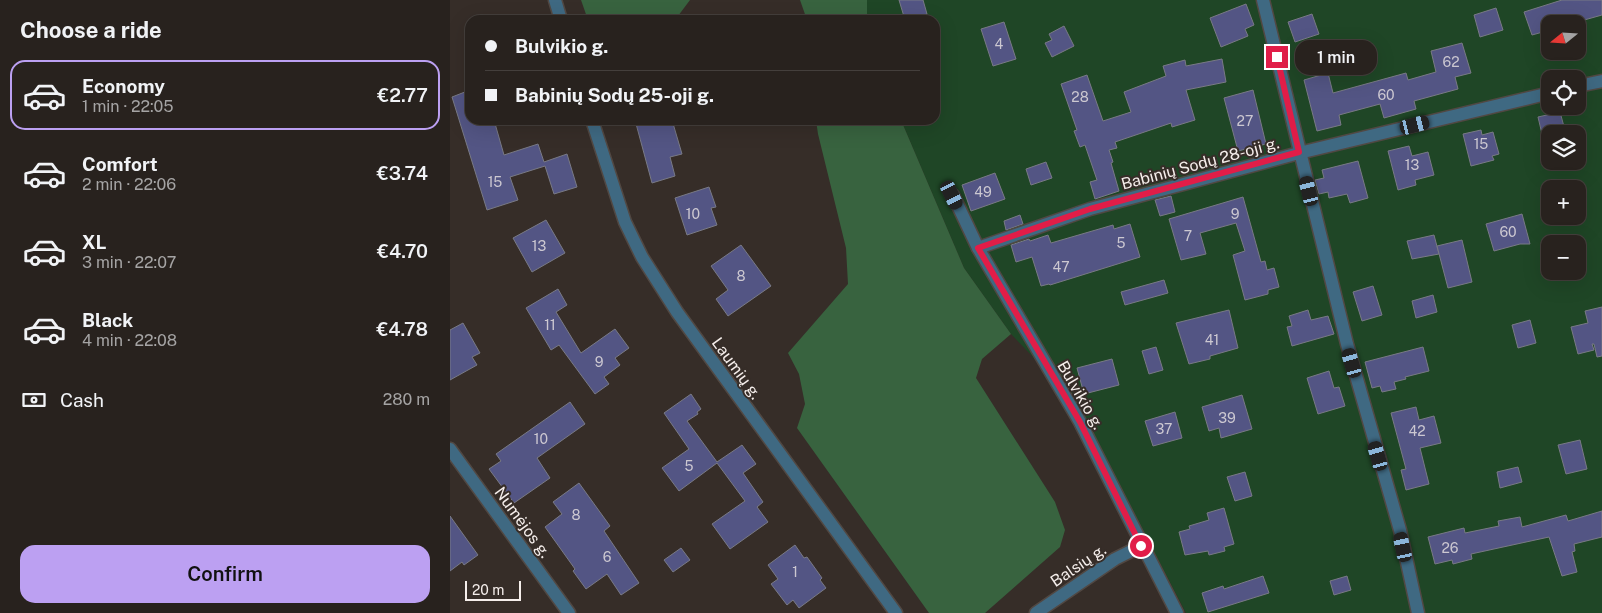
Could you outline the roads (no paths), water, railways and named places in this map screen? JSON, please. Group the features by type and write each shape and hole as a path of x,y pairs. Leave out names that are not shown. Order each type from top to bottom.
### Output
{"street":[{"path":"555,0 560,15"},
{"path":"1263,0 1347,344 1400,530 1418,613"},
{"path":"1586,84 1602,80"},
{"name":"Babinių Sodų 28-oji g.","path":"978,248 1090,209 1299,152 1541,95"},
{"name":"Laumių g.","path":"594,125 625,222 642,258 676,312 896,613"},
{"name":"Bulvikio g.","path":"952,195 978,248 1080,422 1176,613"},
{"name":"Numėjos g.","path":"450,449 569,613"},
{"name":"Balsių g.","path":"1036,613 1115,559 1141,546"}]}
